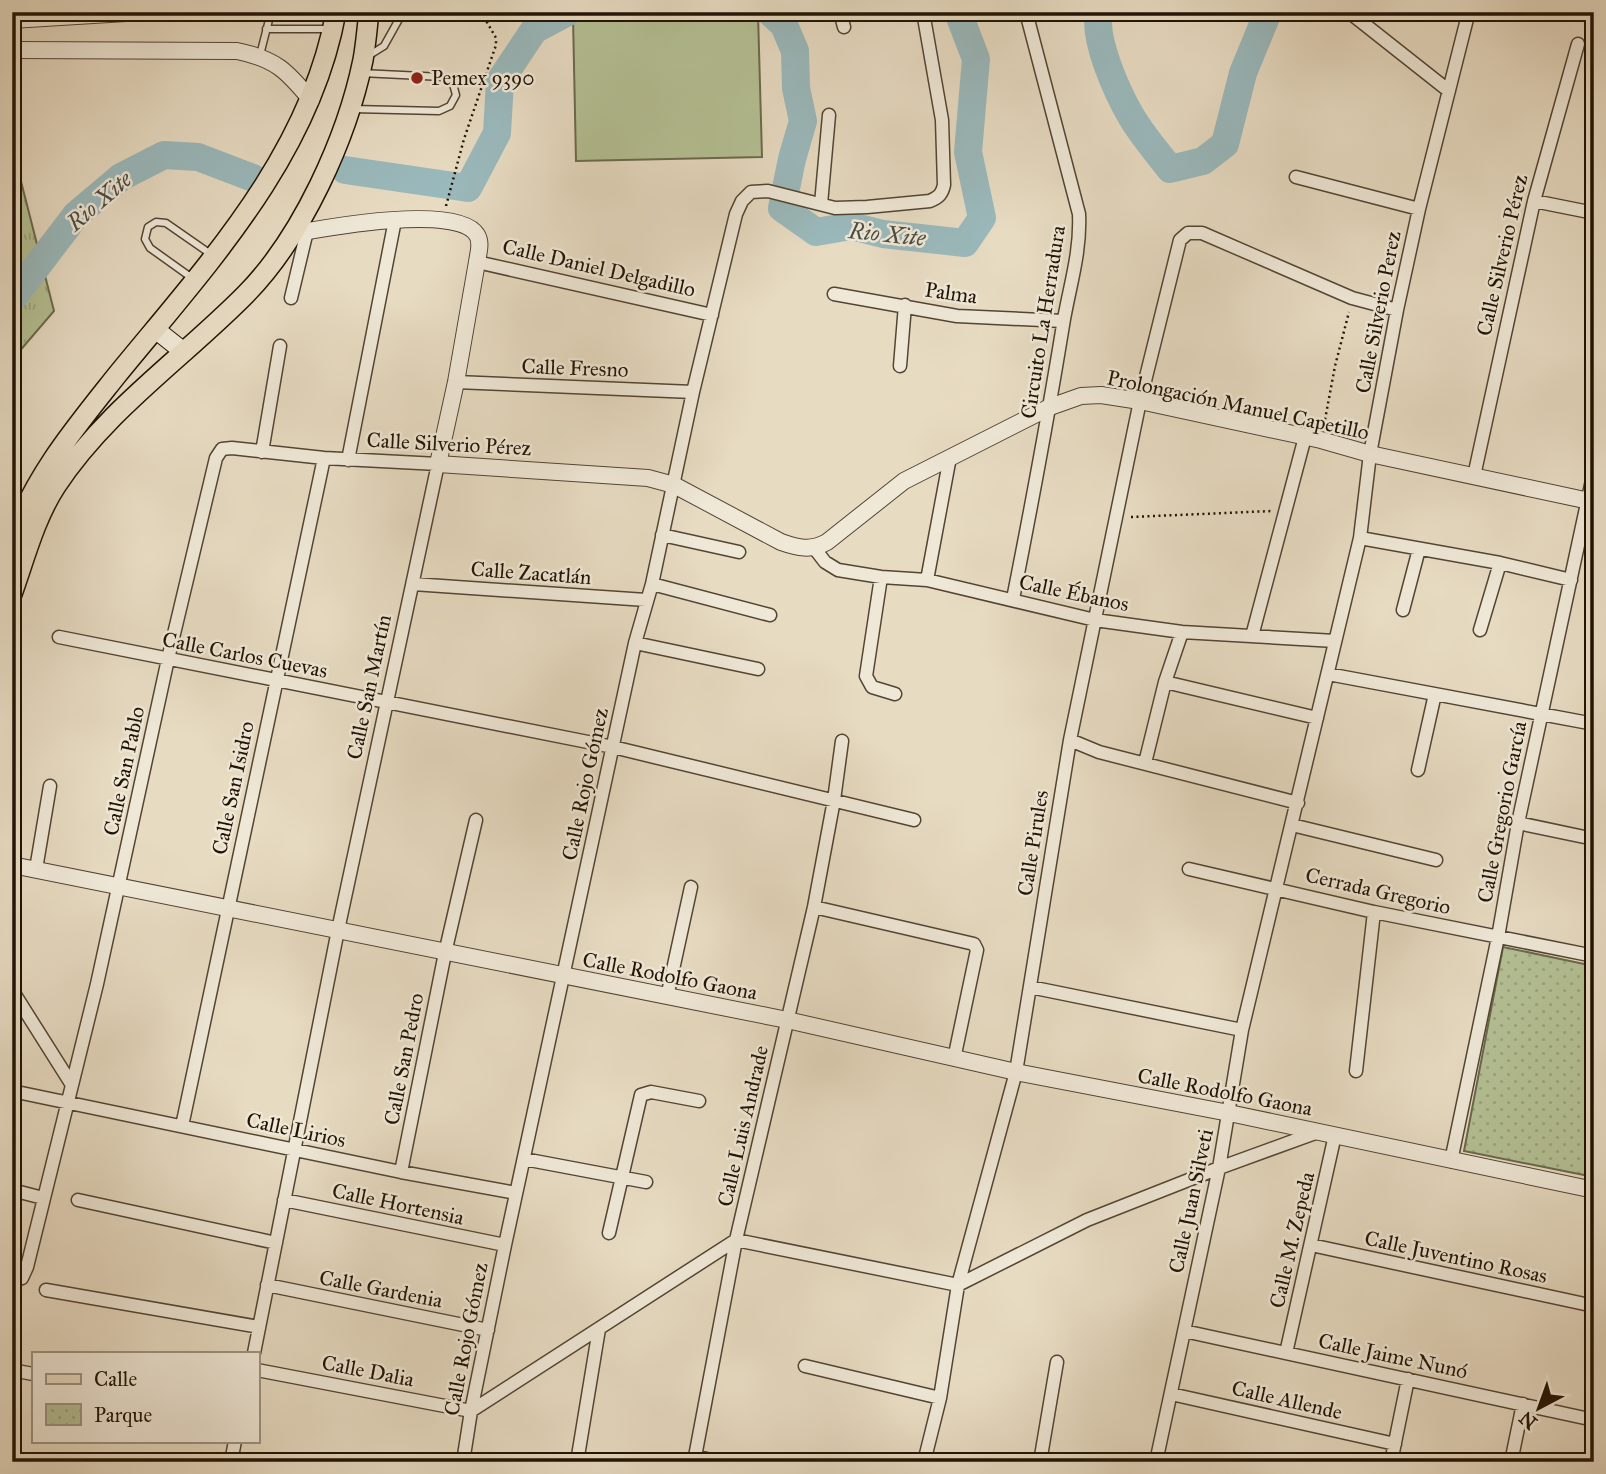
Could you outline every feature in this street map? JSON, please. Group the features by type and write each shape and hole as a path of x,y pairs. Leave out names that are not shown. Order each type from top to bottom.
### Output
{"main road":[{"path":"12,594 38,523 55,487 111,419 247,294 300,232 350,109 361,66 369,12"},
{"path":"12,539 38,479 68,437 195,281 265,184 311,100 325,61 334,20"},
{"path":"155,329 184,352"}],"street":[{"path":"12,20 142,12"},
{"path":"840,12 844,27"},
{"name":"Calle Rojo Gómez","path":"463,1462 505,1245 635,643 652,584 693,392 736,214 741,201 751,192 768,191 835,208 930,201 937,198 942,192 942,120 923,12"},
{"name":"Circuito La Herradura","path":"1013,599 1063,321 1079,249 1079,215 1026,12"},
{"path":"1349,12 1449,91"},
{"name":"Calle Silverio Perez","path":"1292,825 1360,538 1370,454 1397,310 1419,209 1468,15"},
{"name":"Calle Silverio Pérez","path":"1474,476 1534,201 1578,44"},
{"path":"12,50 237,51 260,56 285,71 311,100"},
{"path":"821,204 829,115"},
{"path":"1296,177 1419,209"},
{"path":"1534,201 1594,214"},
{"path":"348,460 395,220"},
{"name":"Calle Daniel Delgadillo","path":"300,232 395,220 443,220 468,227 477,234"},
{"path":"291,298 300,232"},
{"name":"Calle Pirules","path":"924,1462 940,1398 958,1285 1016,1072 1070,740 1140,401 1180,240 1188,233 1202,233 1352,298"},
{"name":"Calle San Martín","path":"254,1352 338,930 456,382 480,244 477,234"},
{"name":"Calle Daniel Delgadillo","path":"477,262 712,315"},
{"name":"Palma","path":"834,293 957,316 1063,321"},
{"path":"1352,298 1397,310"},
{"path":"900,366 905,305"},
{"path":"262,452 280,346"},
{"name":"Calle Fresno","path":"456,382 693,392"},
{"name":"Prolongación Manuel Capetillo","path":"815,549 904,481 1049,407 1081,396 1101,395 1140,401 1591,501"},
{"path":"1252,636 1286,511 1313,438"},
{"name":"Calle Silverio Pérez","path":"222,449 348,460 648,478 674,485"},
{"name":"Calle San Pablo","path":"17,1280 44,1198 68,1102 120,886 168,659 216,458 222,449"},
{"path":"927,580 950,457"},
{"name":"Calle San Isidro","path":"182,1126 324,458"},
{"name":"Calle Gregorio García","path":"1451,1161 1518,823 1591,501 1594,471"},
{"path":"674,485 781,542 797,548 815,549"},
{"path":"662,534 739,552"},
{"path":"1360,538 1500,563 1571,580"},
{"name":"Calle Ébanos","path":"815,549 825,562 838,570 881,577 927,580 1095,620 1182,632 1335,641"},
{"path":"1403,610 1419,549"},
{"path":"1480,630 1500,563"},
{"path":"881,577 866,676 872,687 895,694"},
{"name":"Calle Zacatlán","path":"413,584 646,600"},
{"path":"652,584 770,615"},
{"path":"1145,763 1165,682 1182,632"},
{"name":"Calle Carlos Cuevas","path":"59,637 613,747 914,820"},
{"path":"635,643 758,668"},
{"path":"1328,674 1594,724"},
{"path":"1165,682 1317,718"},
{"path":"1418,770 1435,694"},
{"path":"1070,740 1100,752 1297,803"},
{"name":"Calle Luis Andrade","path":"695,1459 736,1240 814,907 842,741"},
{"path":"36,869 50,786"},
{"name":"Calle San Pedro","path":"401,1172 445,953 476,820"},
{"path":"1518,823 1594,839"},
{"path":"1292,825 1436,860"},
{"name":"Calle Juan Silveti","path":"1156,1462 1219,1168 1242,1030 1292,825"},
{"name":"Calle Rodolfo Gaona","path":"12,865 787,1020 954,1059 1327,1133 1594,1190"},
{"name":"Cerrada Gregorio","path":"1189,869 1374,912 1594,956"},
{"path":"667,997 691,887"},
{"path":"814,907 974,944 977,950 954,1059"},
{"path":"1356,1071 1374,912"},
{"path":"1030,987 1242,1030"},
{"path":"12,990 72,1085"},
{"name":"Calle Lirios","path":"12,1090 401,1172 516,1193"},
{"path":"609,1233 641,1095 651,1092 699,1101"},
{"name":"Calle Rodolfo Gaona","path":"958,1285 1087,1220 1219,1168 1327,1133"},
{"name":"Calle M. Zepeda","path":"1286,1353 1311,1245 1327,1133"},
{"path":"524,1159 646,1182"},
{"path":"12,1190 44,1198"},
{"path":"78,1200 276,1242"},
{"name":"Calle Hortensia","path":"285,1200 505,1245"},
{"path":"471,1411 736,1240 958,1285"},
{"name":"Calle Juventino Rosas","path":"1311,1245 1594,1306"},
{"name":"Calle Gardenia","path":"267,1285 488,1330"},
{"path":"46,1290 259,1327"},
{"path":"577,1462 599,1329"},
{"name":"Calle Jaime Nunó","path":"1184,1331 1594,1420"},
{"path":"1040,1462 1057,1362"},
{"path":"805,1366 940,1398"},
{"path":"12,1370 32,1374"},
{"name":"Calle Dalia","path":"259,1370 471,1411"},
{"path":"1391,1462 1408,1379"},
{"name":"Calle Allende","path":"1171,1394 1395,1444"},
{"path":"1511,1462 1524,1404"},
{"path":"231,1462 235,1442"},
{"path":"695,1459 718,1462"}],"lane":[{"path":"260,56 271,12"},
{"path":"361,66 384,46 403,12"},
{"path":"266,30 334,20"},
{"path":"350,109 439,111 450,106 456,95 453,84 443,77 361,66"},
{"path":"195,281 150,248 145,239 148,228 156,222 166,223 214,256"}],"path":[{"path":"446,207 452,180 496,45 496,38 481,12"},
{"path":"1313,438 1352,298"},
{"path":"1117,517 1286,511"}],"green space":[{"path":"758,14 762,157 576,161 573,17"},
{"path":"12,146 54,311 12,360"},
{"path":"1503,947 1594,966 1594,1177 1464,1151"}],"waterway":[{"name":"Rio Xite","path":"345,170 468,188 497,133 500,81 534,30 568,12"},
{"name":"Rio Xite","path":"770,12 784,25 795,51 796,88 803,121 782,208 816,232 851,226 883,234 965,243 982,218 968,152 976,59 958,12"},
{"name":"Rio Xite","path":"1099,12 1098,23 1103,50 1119,93 1140,130 1170,169 1203,161 1225,144 1243,73 1268,12"},
{"name":"Rio Xite","path":"12,299 76,215 121,177 164,155 198,157 253,178"}],"place":[{"name":"Pemex 9390","path":"417,78"}]}
